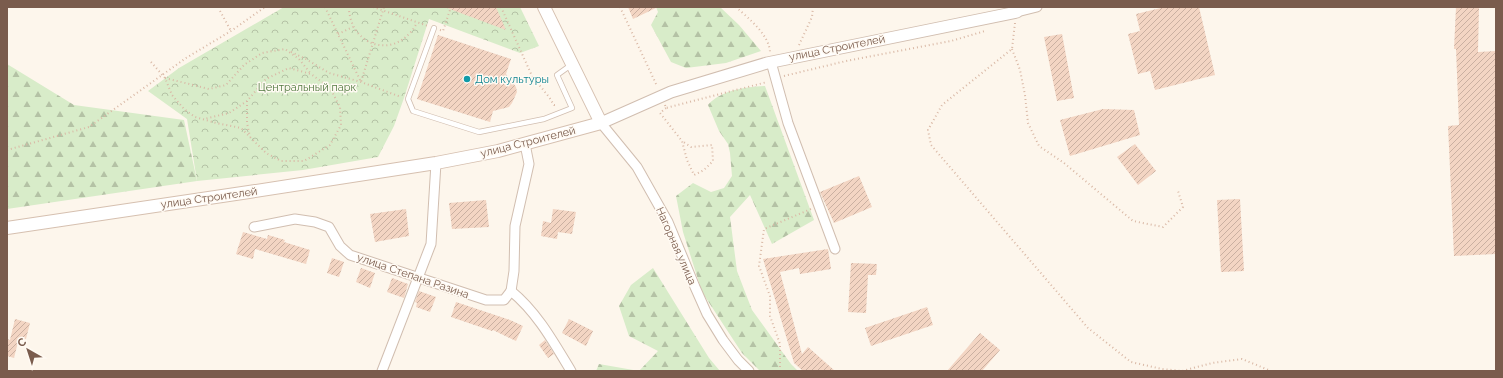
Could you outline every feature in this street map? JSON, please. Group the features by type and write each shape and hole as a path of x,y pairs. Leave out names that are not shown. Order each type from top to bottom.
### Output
{"main road":[{"path":"544,7 601,123"},
{"name":"улица Строителей","path":"7,228 436,163 525,144 601,123"}],"street":[{"name":"улица Строителей","path":"601,123 671,92 770,62 1016,10 1037,7"},
{"path":"770,62 788,123 835,249"},
{"name":"Нагорная улица","path":"601,123 637,167 668,222 707,314 738,360 748,371"},
{"path":"525,144 529,164 515,226 514,271 511,291 522,300 549,334 572,371"},
{"path":"382,371 431,244 436,163"},
{"name":"улица Степана Разина","path":"254,228 295,219 315,222 329,227 340,246 350,255 486,300 504,300 511,291"}],"lane":[{"path":"434,28 408,99 413,111 479,132 544,119 571,109 572,108 557,75 572,65"}],"path":[{"path":"7,150 89,127 186,58 231,31 265,7"},
{"path":"325,7 361,82"},
{"path":"349,7 349,16 353,27 360,36 373,43 381,45 392,44 402,40 411,33 417,23"},
{"path":"373,7 383,8 417,23 443,31 451,7"},
{"path":"501,7 532,76 554,104 571,109"},
{"path":"620,7 662,96 666,108"},
{"path":"736,7 760,30 770,48 770,62"},
{"path":"797,57 801,41 812,17 813,7"},
{"path":"361,82 383,8"},
{"path":"1016,10 1012,49 1020,70 1026,95 1028,123 1039,146 1064,163 1133,221 1163,227 1183,207 1178,191"},
{"path":"220,11 231,31"},
{"path":"338,34 353,27"},
{"path":"682,141 694,175 704,170 713,161 712,145 691,147 682,141 660,113 666,108 846,61 951,41 985,30"},
{"path":"165,78 209,89 226,85 244,65 262,52 285,49 306,59 329,73 361,82 408,99"},
{"path":"151,62 165,78 172,95 184,109 195,117 241,128 266,153 281,161 304,161 330,145 341,125 340,107 330,88 311,74 299,59 285,49"},
{"path":"1012,49 942,105 928,130 931,145 1088,328 1131,362 1162,369 1182,371 1212,363 1242,360 1271,371"},
{"path":"204,120 229,113 247,101 266,79 289,68 311,74"},
{"path":"247,101 247,123 251,138"},
{"path":"780,371 780,344 770,316 770,296 759,266 764,229 818,206"}],"green space":[{"name":"Центральный парк","path":"284,7 520,7 539,46 520,53 429,19 394,126 378,157 303,170 197,181 187,119 148,91 179,68"},
{"path":"656,7 720,7 739,25 761,51 726,63 686,68 671,62 651,25 658,12"},
{"path":"7,64 74,105 184,120 197,181 7,209"},
{"path":"765,86 814,220 772,244 750,195 730,217 737,271 752,310 791,364 798,371 760,371 742,353 702,292 683,232 676,196 693,183 711,192 724,188 732,176 728,144 719,131 708,105 713,100 734,90"},
{"path":"653,268 709,358 720,371 639,371 658,351 629,336 619,306 631,285"},
{"path":"599,364 639,371 596,371"}],"building":[{"path":"496,7 506,30 447,8"},
{"path":"628,7 658,7 633,19"},
{"path":"1165,7 1199,7 1215,75 1155,90 1150,71 1138,74 1128,34 1140,31 1136,14"},
{"path":"1456,7 1479,7 1478,52 1496,51 1496,254 1454,256 1448,126 1459,125 1456,49 1454,49"},
{"path":"1062,34 1074,98 1057,101 1044,37"},
{"name":"Дом культуры","path":"438,35 511,59 506,74 516,87 517,92 509,107 493,111 490,122 417,99"},
{"path":"1103,109 1134,110 1140,135 1070,156 1060,120"},
{"path":"1135,144 1156,171 1138,185 1117,157"},
{"path":"859,176 872,207 834,223 820,192"},
{"path":"1240,199 1244,271 1221,272 1217,200"},
{"path":"486,200 489,227 452,229 449,203"},
{"path":"406,209 409,236 375,242 370,214"},
{"path":"553,209 576,212 572,234 558,232 557,239 541,236 543,221 551,223"},
{"path":"243,232 267,239 268,235 285,240 284,242 310,250 306,264 255,249 253,259 236,254"},
{"path":"828,249 831,269 800,274 799,268 780,272 802,354 808,347 835,371 803,371 794,363 763,259"},
{"path":"332,258 344,262 339,277 327,273"},
{"path":"851,263 877,264 876,275 868,275 866,313 848,312"},
{"path":"361,268 375,273 370,288 356,282"},
{"path":"392,278 408,284 404,298 387,292"},
{"path":"419,291 436,297 430,312 416,307 417,303 415,302"},
{"path":"456,302 510,320 523,326 516,341 493,330 492,331 451,317"},
{"path":"927,307 933,325 871,346 865,328"},
{"path":"15,319 30,323 26,339 19,338 14,358 7,356 7,339 10,340"},
{"path":"569,319 593,331 586,346 562,333"},
{"path":"980,333 1000,350 982,371 947,371"},
{"path":"545,340 554,354 548,358 539,345"}],"place":[{"name":"Дом культуры","path":"467,79"}]}
